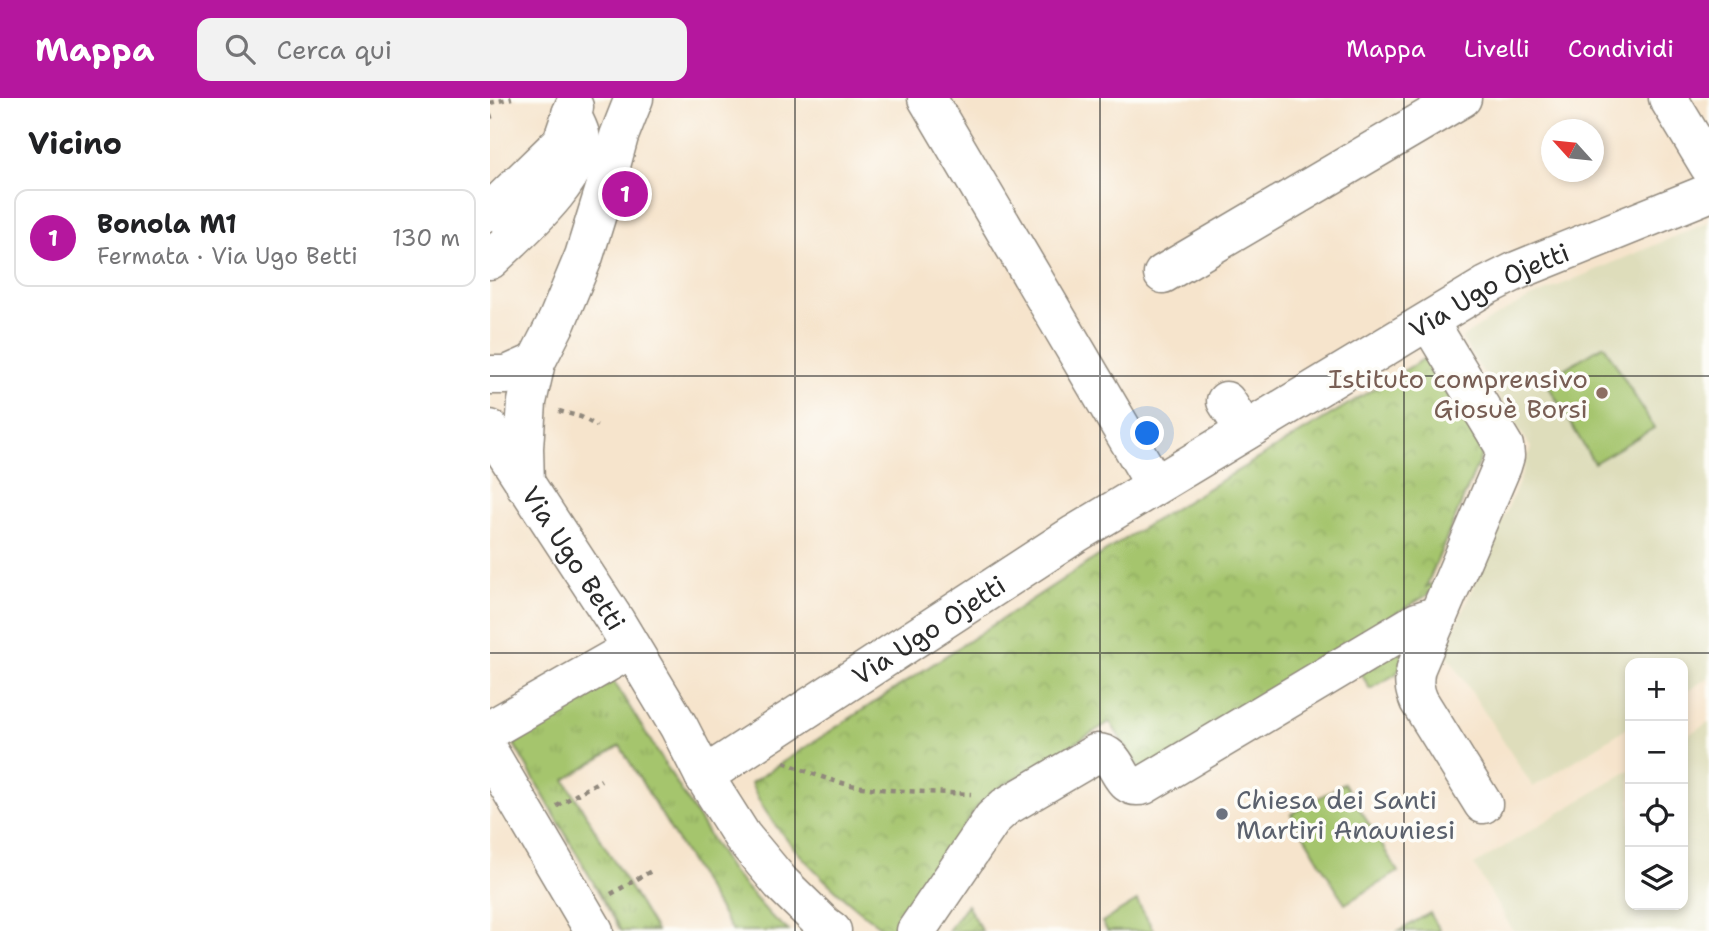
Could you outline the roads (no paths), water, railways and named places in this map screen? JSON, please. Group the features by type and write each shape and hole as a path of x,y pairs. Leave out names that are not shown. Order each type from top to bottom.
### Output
{"street":[{"name":"Via Ugo Betti","path":"634,98 618,116 584,256 557,321 536,362 527,402 525,485 616,622 679,727 704,776 742,836 781,883 832,931"},
{"path":"927,98 1146,470"},
{"path":"1163,274 1462,98"},
{"path":"1668,98 1709,166"},
{"path":"490,176 549,124 582,103"},
{"path":"490,212 562,142 582,103"},
{"path":"490,260 561,189 573,172 579,157 582,103"},
{"name":"Via Ugo Ojetti","path":"704,776 1075,534 1146,470 1236,416 1429,322 1486,286 1516,271 1709,193"},
{"path":"1429,322 1504,446 1502,466 1416,668 1414,687 1419,701 1483,804"},
{"path":"490,375 507,375 536,362"},
{"path":"490,429 525,485"},
{"path":"916,931 998,811 1097,753 1107,756 1128,784 1133,787 1144,785 1417,622 1429,618 1437,620"},
{"path":"588,921 531,823 492,730 631,649"}],"place":[{"name":"Bonola M1","path":"625,194"},
{"name":"Istituto comprensivo Giosuè Borsi","path":"1602,393"},
{"name":"Chiesa dei Santi Martiri Anauniesi","path":"1222,814"}]}
